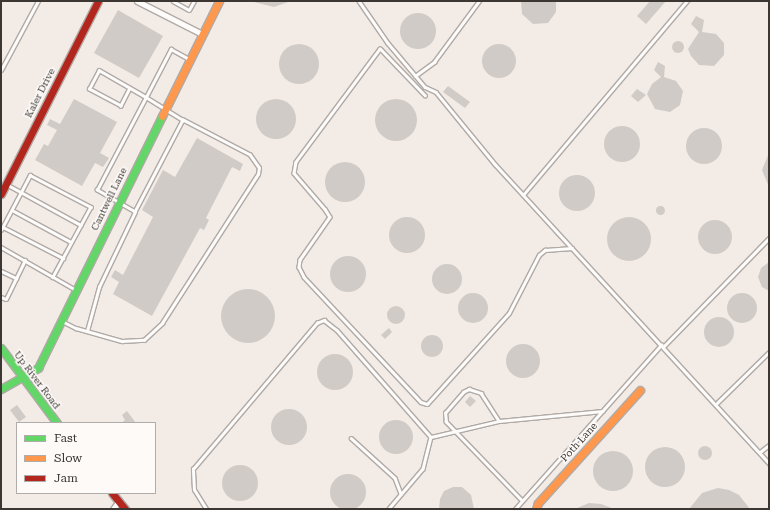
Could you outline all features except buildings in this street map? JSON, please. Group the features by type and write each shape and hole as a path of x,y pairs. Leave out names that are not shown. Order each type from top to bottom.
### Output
{"street":[{"name":"Kaler Drive","path":"1,194 98,1"},
{"path":"137,1 202,34"},
{"name":"Cantwell Lane","path":"1,389 38,368 189,59 219,1"},
{"name":"Up River Road","path":"1,348 21,377 56,422"},
{"name":"Poth Lane","path":"536,509 538,503 640,390"},
{"path":"113,494 125,509"},
{"path":"113,509 119,501"}],"lane":[{"path":"1,70 38,1"},
{"path":"173,1 189,10 194,1"},
{"path":"359,1 388,43 415,76 425,87 436,92 447,109 523,194 662,346 717,403 769,463"},
{"path":"415,76 434,62 479,1"},
{"path":"523,194 687,1"},
{"path":"136,212 97,190 171,49 189,59"},
{"path":"425,96 380,49 296,162 294,174 326,209 330,217 300,260 298,267 304,277 421,402 427,404 509,314 538,255 545,250 572,248"},
{"path":"61,320 87,331 122,341 144,340 162,323 258,174 260,168 250,156 183,120 165,108 99,70 89,89 121,106 130,88"},
{"path":"87,331 99,287 183,120"},
{"path":"1,230 30,176 91,207 53,276"},
{"path":"6,184 81,225"},
{"path":"12,210 72,242"},
{"path":"3,227 63,258"},
{"path":"515,509 662,346 769,238"},
{"path":"1,247 76,290"},
{"path":"1,297 6,299 24,260"},
{"path":"1,271 16,278"},
{"path":"206,509 194,490 194,469 317,323 321,321 332,324 431,437"},
{"path":"717,403 769,352"},
{"path":"499,421 481,393 469,389 463,392 445,413 446,422 522,501"},
{"path":"431,437 499,421 603,411"},
{"path":"389,509 423,469 431,437"},
{"path":"351,438 395,478 401,494"},
{"path":"760,452 769,445"}],"traffic: fast":[{"path":"1,389 38,368 162,116"},
{"path":"1,348 56,422"}],"traffic: slow":[{"path":"162,116 219,1"},
{"path":"536,509 538,503 640,390"}],"traffic: jam":[{"path":"1,194 98,1"},
{"path":"113,494 125,509"}]}
